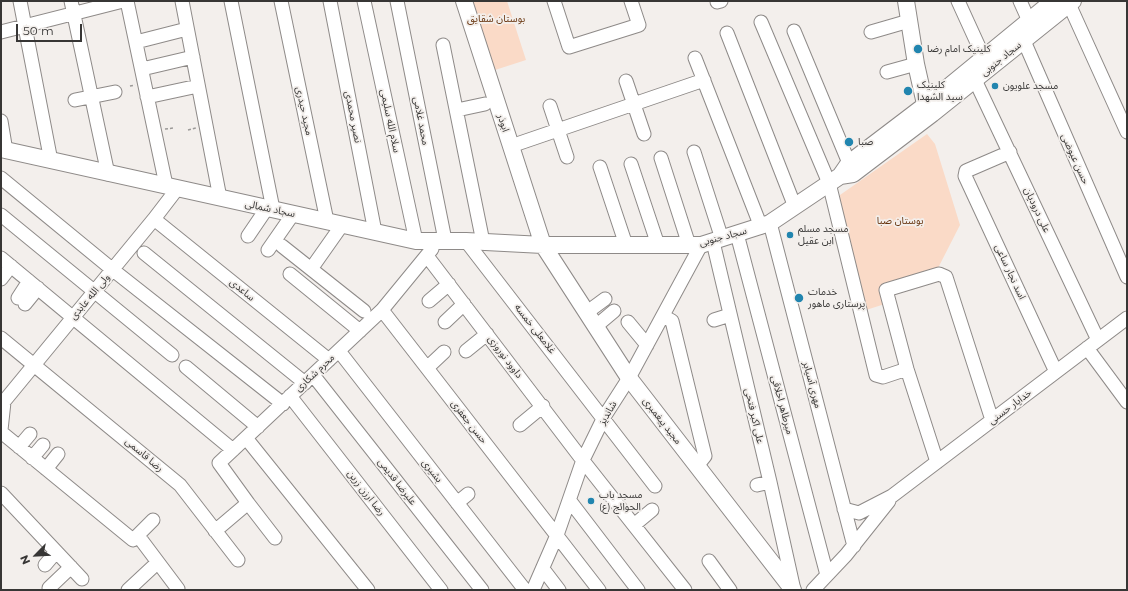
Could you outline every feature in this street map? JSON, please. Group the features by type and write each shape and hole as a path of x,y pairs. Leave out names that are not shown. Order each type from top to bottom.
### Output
{"main road":[{"name":"ابوذر","path":"464,1 543,245"},
{"path":"906,1 918,70 929,109"},
{"name":"سجاد جنوبی","path":"543,245 658,245 706,242 765,225 795,207 843,174 929,109 975,80 1029,20 1053,1"},
{"name":"سجاد جنوبی","path":"929,109 946,88 984,58 1071,3"},
{"path":"918,70 936,86 946,88"},
{"name":"سجاد شمالی","path":"4,150 416,241 466,241 543,245"},
{"path":"535,222 569,245"},
{"name":"مجید پیغمبری","path":"543,245 629,378 793,590"}],"street":[{"path":"20,1 51,161"},
{"path":"1,32 25,26 72,7 122,1"},
{"path":"127,1 147,97 172,187"},
{"path":"182,1 220,198"},
{"path":"232,1 270,209 248,236"},
{"name":"مجید حیدری","path":"281,1 335,223"},
{"name":"نصیر محمدی","path":"330,1 376,232"},
{"name":"سلام الله سلیمی","path":"364,1 416,241"},
{"name":"محمد غلامی","path":"397,1 441,241"},
{"path":"554,1 569,47 638,25 631,1"},
{"path":"716,1 721,1"},
{"path":"958,1 984,58"},
{"path":"1020,1 1029,20"},
{"path":"1071,3 1127,132"},
{"path":"72,7 77,58 91,97 108,174"},
{"path":"871,32 909,21"},
{"path":"761,22 843,174"},
{"path":"136,42 187,29"},
{"path":"794,31 843,174 876,375 879,377 907,369"},
{"path":"727,33 795,207"},
{"name":"حسن عیوضی","path":"1014,38 1127,277"},
{"path":"443,45 483,242"},
{"path":"142,69 193,57"},
{"name":"مهری آسیابر","path":"695,58 765,225 854,546"},
{"path":"887,72 918,70"},
{"path":"511,146 704,80"},
{"name":"علی درودیان","path":"975,80 1098,340"},
{"path":"626,81 644,134"},
{"path":"147,97 198,86"},
{"path":"76,100 115,92"},
{"path":"457,110 485,104"},
{"path":"550,106 567,157"},
{"path":"1,121 4,150"},
{"path":"694,152 706,242"},
{"name":"اسد نجار ساعی","path":"1010,152 965,173 1056,372"},
{"path":"661,158 706,242"},
{"path":"631,164 658,245"},
{"path":"600,167 626,245"},
{"name":"رضا ارزن زرین","path":"1,178 113,270 286,400 441,590"},
{"name":"ولی الله عابدی","path":"2,403 154,219 172,187"},
{"path":"268,250 292,214"},
{"path":"1,216 96,291 172,355"},
{"name":"ساعدی","path":"154,219 329,360"},
{"path":"311,269 335,223"},
{"name":"میرطاهر اخلاقی","path":"737,234 827,575"},
{"name":"محرم شکاری","path":"275,538 219,463 382,310 441,241"},
{"name":"غلامعلی خمسه","path":"466,241 656,486"},
{"name":"علی اکبر فتحی","path":"706,242 730,315 770,482 793,590"},
{"name":"شاندیز","path":"533,590 557,535 583,460 604,417 629,378 706,242"},
{"path":"282,252 311,269 364,311"},
{"name":"علیرضا قدیمی","path":"144,253 309,379 482,590"},
{"name":"داوود نوروزی","path":"427,256 583,460 685,590"},
{"path":"1,279 6,262 74,317 211,437 233,450"},
{"path":"290,274 360,331"},
{"path":"937,462 907,369 886,290 939,274 944,274 946,276 992,420"},
{"path":"21,301 34,284"},
{"path":"429,301 449,284"},
{"path":"586,313 605,299"},
{"path":"445,322 464,304"},
{"name":"حسن جعفری","path":"382,310 599,590"},
{"path":"596,327 614,311"},
{"path":"714,320 730,315"},
{"path":"663,316 672,322 706,456 697,466"},
{"name":"خدایار حسنی","path":"844,510 859,513 892,496 1087,348 1126,321"},
{"path":"628,322 647,345"},
{"path":"466,351 488,334"},
{"name":"رضا قاسمی","path":"1,338 180,485 238,560"},
{"path":"1087,348 1127,402"},
{"name":"بشیری","path":"339,351 457,503 471,512 525,590"},
{"path":"427,368 444,352"},
{"path":"186,367 258,427"},
{"path":"2,403 1,431 32,458 137,541 178,589"},
{"path":"520,425 543,406"},
{"path":"19,447 30,434"},
{"path":"246,438 368,590"},
{"path":"32,458 43,445"},
{"path":"46,469 58,454"},
{"path":"757,485 770,482"},
{"path":"1,493 82,579"},
{"path":"457,503 468,494"},
{"name":"خدایار حسنی","path":"813,590 854,546 892,496"},
{"path":"570,501 638,590"},
{"path":"215,531 248,503"},
{"path":"634,525 652,510"},
{"path":"137,541 153,520"},
{"path":"45,565 56,552"},
{"path":"708,561 730,590"},
{"path":"128,590 157,563"},
{"path":"48,587 71,568"},
{"path":"543,569 559,590"}],"green space":[{"name":"بوستان شقایق","path":"473,1 507,1 526,60 495,70"},
{"name":"بوستان صبا","path":"927,134 935,144 960,225 937,270 888,287 891,302 863,311 838,203 840,195"}],"place":[{"name":"کلینیک امام رضا","path":"918,49"},
{"name":"مسجد علویون","path":"995,86"},
{"name":"کلینیک سید الشهدا","path":"908,91"},
{"name":"صبا","path":"849,142"},
{"name":"مسجد مسلم ابن عقیل","path":"790,235"},
{"name":"خدمات پرستاری ماهور","path":"799,298"},
{"name":"مسجد باب الحوائج (ع)","path":"591,501"}]}
